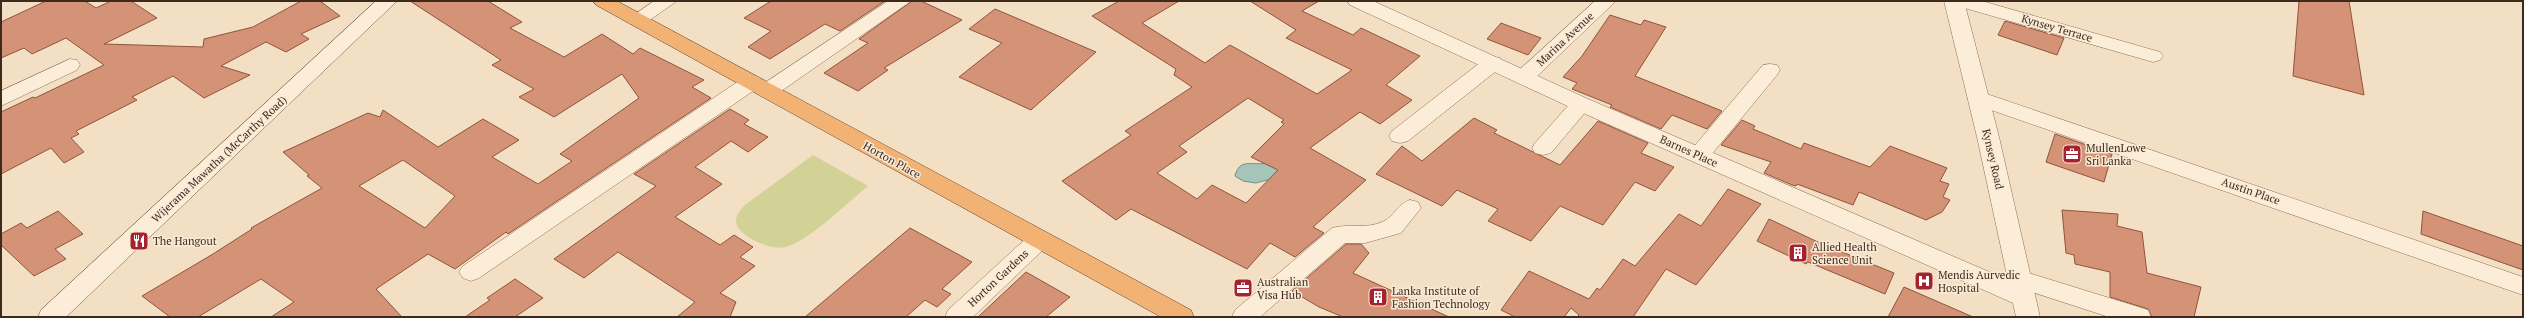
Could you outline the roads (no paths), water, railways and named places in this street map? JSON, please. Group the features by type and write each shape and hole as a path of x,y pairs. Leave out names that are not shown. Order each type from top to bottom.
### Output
{"highway":[{"name":"Horton Place","path":"603,1 1182,317"}],"street":[{"name":"Wijerama Mawatha (McCarthy Road)","path":"50,317 387,1"},
{"path":"637,20 667,1"},
{"path":"471,272 759,87 901,1"},
{"name":"Barnes Place","path":"1357,1 1581,104 2023,298 2139,317"},
{"name":"Marina Avenue","path":"1524,77 1606,1"},
{"name":"Kynsey Road","path":"1954,1 1978,98 2023,298"},
{"name":"Kynsey Terrace","path":"1961,1 2153,56"},
{"path":"1400,136 1493,63"},
{"path":"1,99 70,65"},
{"path":"1699,155 1770,70"},
{"name":"Austin Place","path":"1978,98 2523,286"},
{"path":"1543,148 1581,104"},
{"path":"1244,317 1340,234 1365,235 1393,226 1410,208"},
{"name":"Horton Gardens","path":"957,317 1040,239"}],"place":[{"name":"MullenLowe Sri Lanka","path":"2072,154"},
{"name":"The Hangout","path":"139,241"},
{"name":"Allied Health Science Unit","path":"1798,253"},
{"name":"Mendis Aurvedic Hospital","path":"1924,281"},
{"name":"Australian Visa Hub","path":"1243,288"},
{"name":"Lanka Institute of Fashion Technology","path":"1378,297"}]}
